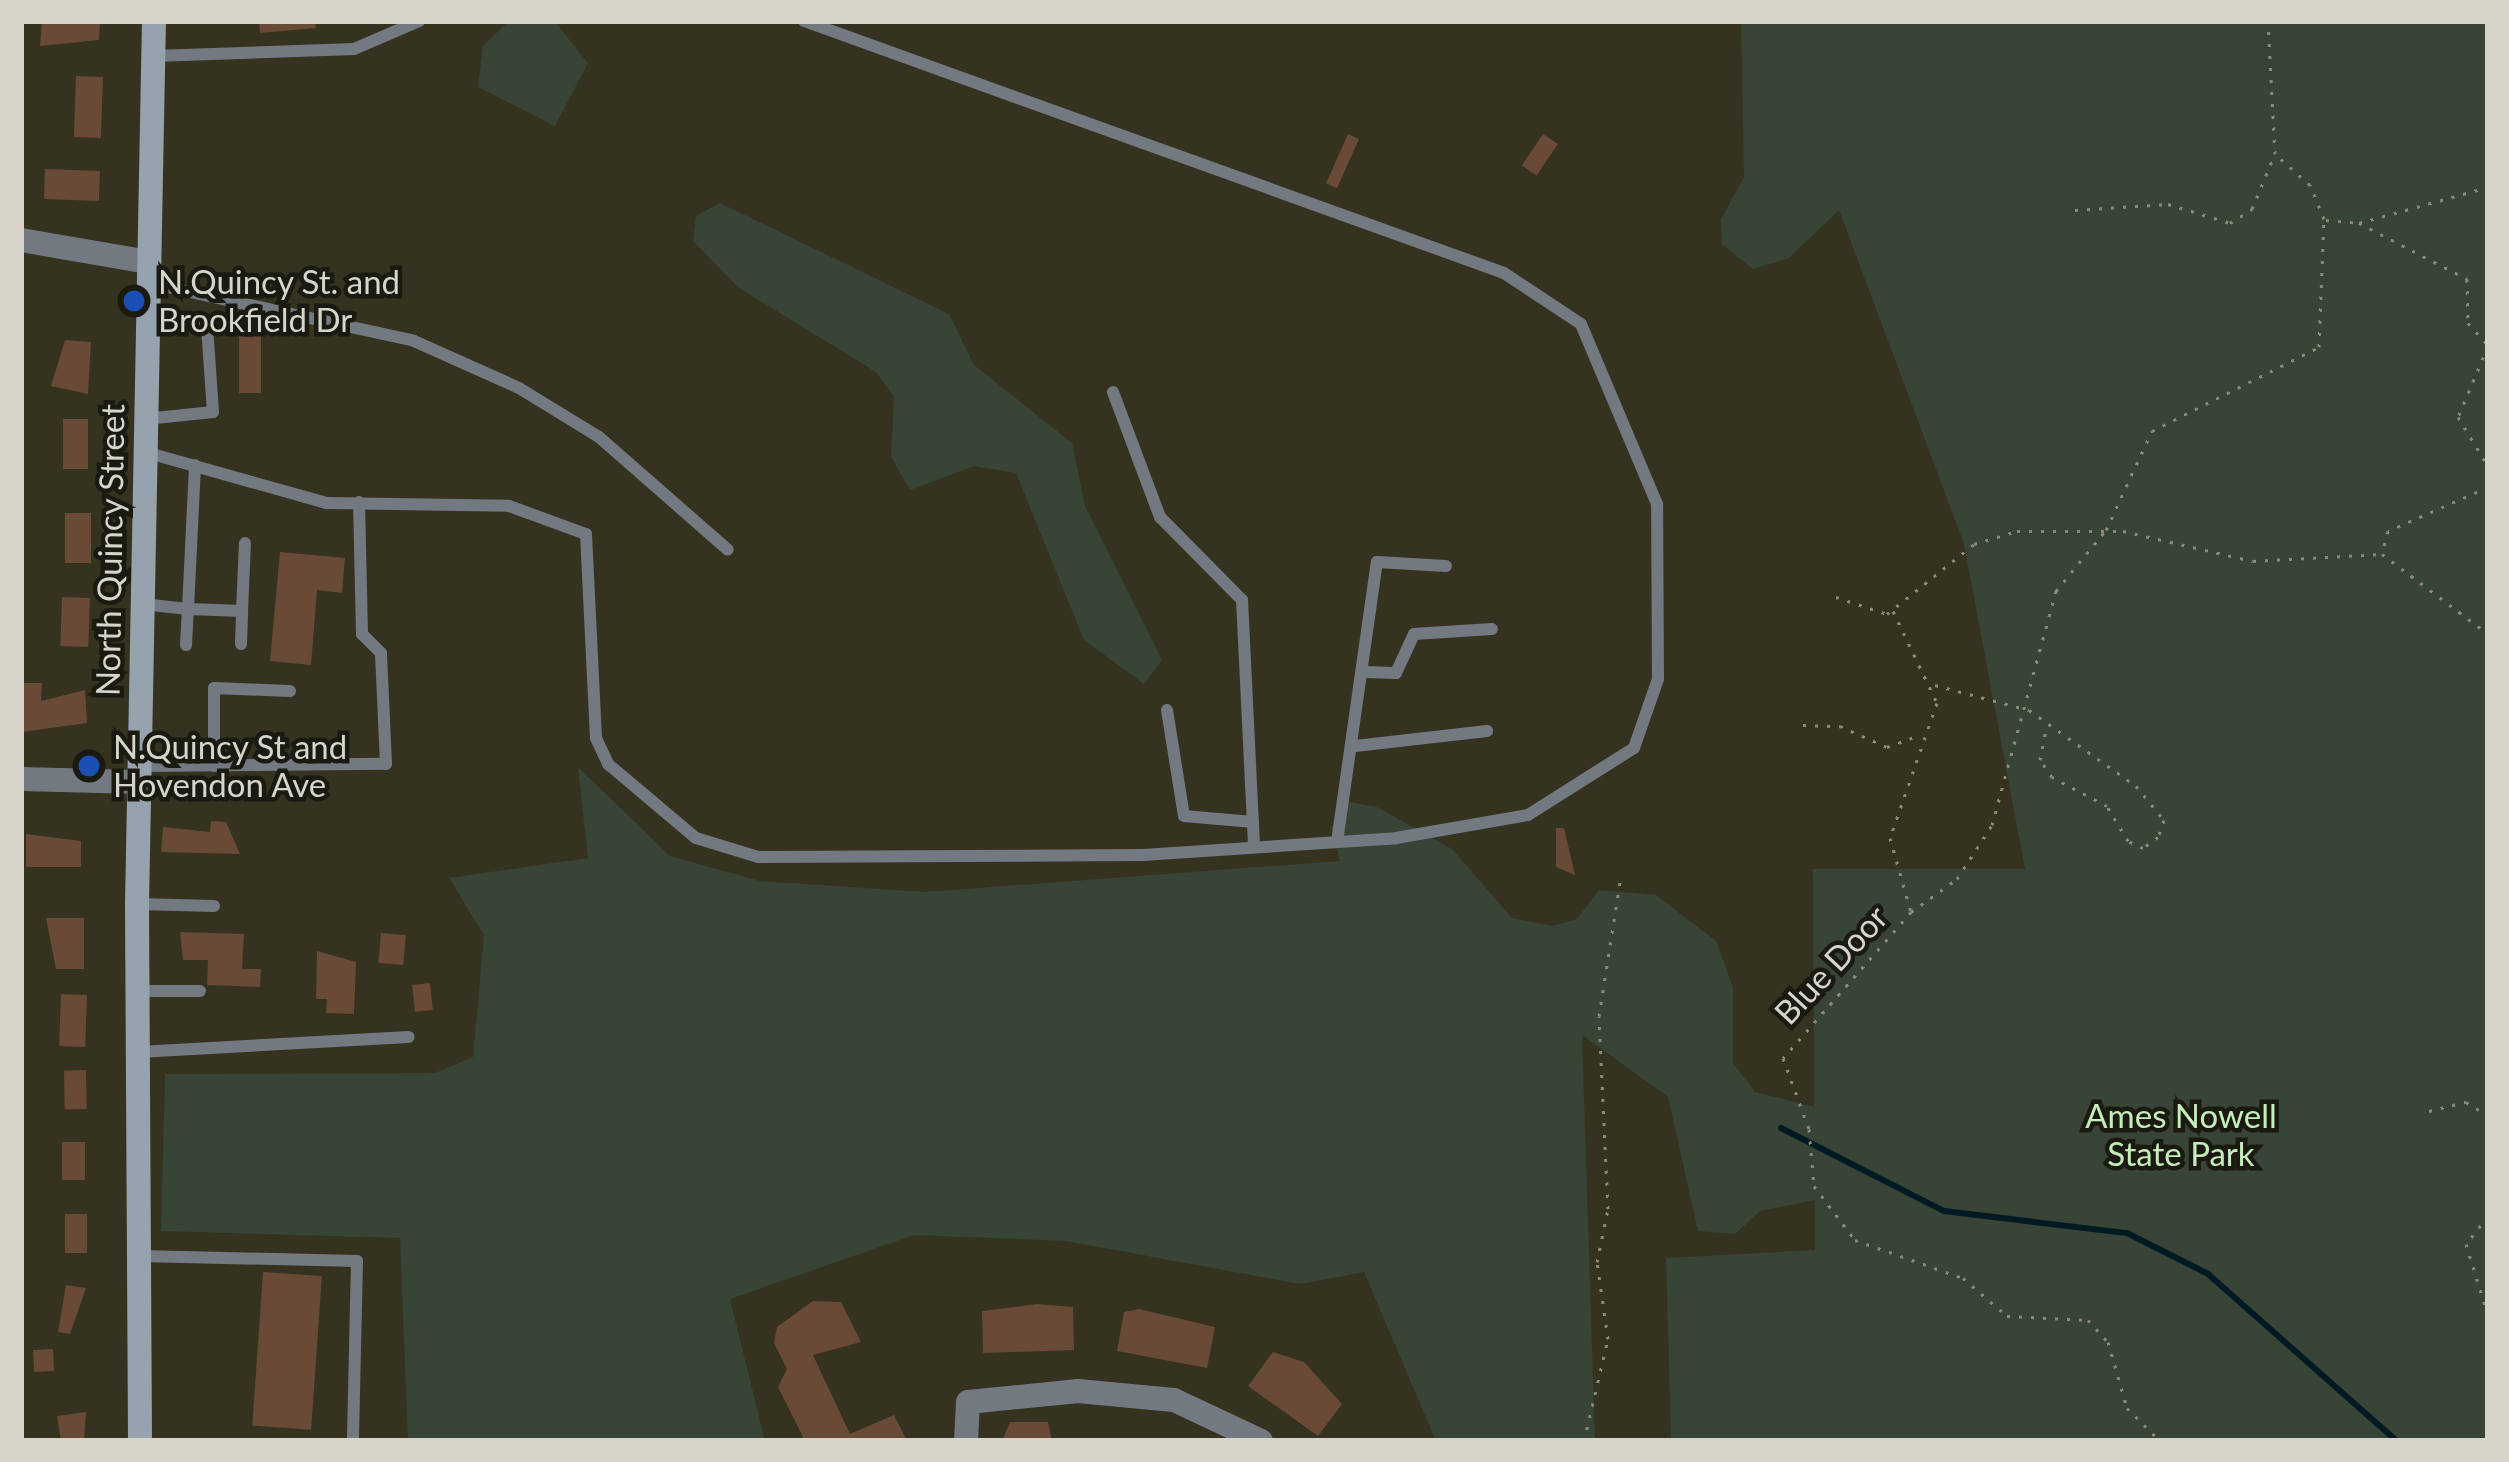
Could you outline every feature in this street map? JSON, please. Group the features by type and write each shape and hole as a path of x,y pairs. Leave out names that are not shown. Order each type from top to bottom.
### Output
{"main road":[{"name":"North Quincy Street","path":"140,1441 136,904 154,21"}],"street":[{"path":"21,240 148,273"},
{"path":"21,778 138,774"},
{"path":"966,1441 968,1402 1078,1391 1174,1400 1261,1441"}],"lane":[{"path":"153,56 353,49 419,21"},
{"path":"145,452 359,502 509,506 586,534 596,738 636,796 696,838 758,857 831,860 1336,842 1528,815 1590,786 1653,715 1657,504 1581,324 1504,273 804,21"},
{"path":"148,273 413,341 519,388 599,437 728,550"},
{"path":"146,419 213,412 207,327 148,315"},
{"path":"1113,392 1160,517 1242,600 1254,848"},
{"path":"186,646 195,465"},
{"path":"138,774 214,766 386,764 382,653 362,634 359,502"},
{"path":"241,644 245,543"},
{"path":"1336,842 1355,746 1377,562 1446,566"},
{"path":"142,604 242,611"},
{"path":"1364,672 1396,673 1414,634 1492,629"},
{"path":"214,766 214,688 290,691"},
{"path":"1167,710 1184,816 1253,822"},
{"path":"1355,746 1487,731"},
{"path":"136,904 214,905"},
{"path":"138,991 200,992"},
{"path":"139,1052 410,1037"},
{"path":"140,1256 357,1261 353,1441"}],"path":[{"path":"1911,912 1957,879 1992,825 2029,710 2056,591 2106,530 2152,431 2319,346 2324,220 2310,185 2281,166 2275,154 2268,21"},
{"path":"2075,210 2168,204 2230,223 2252,209 2275,154"},
{"path":"2359,223 2473,185 2488,187"},
{"path":"2324,220 2359,223 2467,279 2468,323 2488,346 2485,375 2463,387 2458,416 2488,466"},
{"path":"2381,554 2388,531 2488,487"},
{"path":"1893,611 1975,544 2017,530 2106,530 2253,561 2381,554 2488,634"},
{"path":"1836,597 1893,611 1933,685 2029,710 2046,728 2136,786 2164,820 2158,837 2143,848 2128,841 2107,806 2052,777 2040,760 2046,728"},
{"name":"Blue Door","path":"1933,685 1937,703 1920,735 1914,787 1890,838 1911,912 1788,1045 1783,1073 1803,1117 1814,1186 1856,1240 1964,1278 2007,1316 2088,1320 2108,1342 2127,1408 2159,1441"},
{"path":"1803,725 1840,726 1888,747 1920,735"},
{"path":"1584,1441 1608,1339 1597,1262 1608,1209 1599,1016 1620,882"},
{"path":"2429,1111 2466,1102 2488,1116"},
{"path":"2488,1216 2466,1244 2488,1315"}],"green space":[{"path":"509,21 556,23 588,63 555,126 478,87 483,46"},
{"name":"Ames Nowell State Park","path":"1741,21 2488,21 2488,1441 1671,1441 1666,1258 1815,1250 1815,1200 1760,1211 1735,1234 1698,1231 1668,1097 1582,1035 1595,1441 1436,1441 1364,1272 1300,1284 1066,1241 914,1235 730,1299 765,1441 408,1441 400,1238 161,1231 165,1074 435,1073 473,1057 484,935 449,878 588,858 578,767 670,856 760,881 926,892 1340,861 1331,827 1350,802 1377,807 1452,849 1512,918 1552,926 1577,919 1599,890 1656,895 1716,941 1733,987 1733,1063 1755,1092 1814,1107 1813,869 2025,869 1964,544 1839,210 1789,258 1753,269 1722,244 1721,219 1744,177"},
{"path":"720,203 949,314 974,365 1072,443 1085,506 1162,660 1144,684 1084,640 1016,473 974,466 910,490 891,457 894,397 876,372 739,288 693,241 696,216"}],"building":[{"path":"42,21 100,21 99,40 40,46"},
{"path":"259,21 315,21 316,28 260,33"},
{"path":"76,76 103,77 101,138 74,137"},
{"path":"1348,134 1359,139 1337,188 1326,183"},
{"path":"1543,134 1558,144 1537,176 1522,166"},
{"path":"45,169 100,171 99,201 44,199"},
{"path":"239,326 261,326 261,393 239,393"},
{"path":"65,340 91,342 88,394 51,386"},
{"path":"63,419 88,419 88,469 63,469"},
{"path":"65,513 91,513 91,563 65,563"},
{"path":"280,552 345,558 342,593 317,590 311,665 270,661"},
{"path":"62,597 90,598 88,647 60,646"},
{"path":"24,683 42,683 41,701 85,690 87,723 22,732"},
{"path":"211,821 226,822 240,854 161,852 163,827 210,832"},
{"path":"1556,828 1564,828 1575,875 1556,867"},
{"path":"26,834 81,841 81,867 26,867"},
{"path":"46,918 84,918 84,969 56,969"},
{"path":"180,932 244,934 242,969 261,969 260,987 207,985 208,960 183,960"},
{"path":"381,933 406,935 403,965 378,963"},
{"path":"317,951 356,962 354,1014 326,1013 327,999 316,999"},
{"path":"430,983 433,1010 415,1012 412,985"},
{"path":"61,994 87,995 85,1047 59,1046"},
{"path":"64,1070 86,1070 87,1109 65,1109"},
{"path":"62,1142 85,1142 85,1180 62,1180"},
{"path":"65,1214 87,1214 87,1253 65,1253"},
{"path":"263,1272 322,1276 311,1430 252,1426"},
{"path":"66,1285 86,1288 70,1334 58,1332"},
{"path":"813,1301 841,1302 861,1342 813,1355 850,1434 894,1415 907,1441 805,1441 778,1387 787,1369 774,1343 777,1327"},
{"path":"1037,1304 1073,1307 1074,1350 983,1353 982,1311"},
{"path":"1139,1309 1215,1327 1207,1368 1117,1351 1124,1312"},
{"path":"53,1349 54,1371 34,1372 33,1350"},
{"path":"1273,1352 1304,1362 1342,1404 1318,1436 1248,1386"},
{"path":"86,1412 84,1441 61,1441 57,1416"},
{"path":"1010,1422 1048,1422 1052,1441 1002,1441"}],"waterway":[{"path":"1781,1128 1944,1211 2127,1233 2208,1274 2397,1441"}],"place":[{"name":"N.Quincy St. and Brookfield Dr","path":"134,301"},
{"name":"N.Quincy St and Hovendon Ave","path":"89,766"}]}
